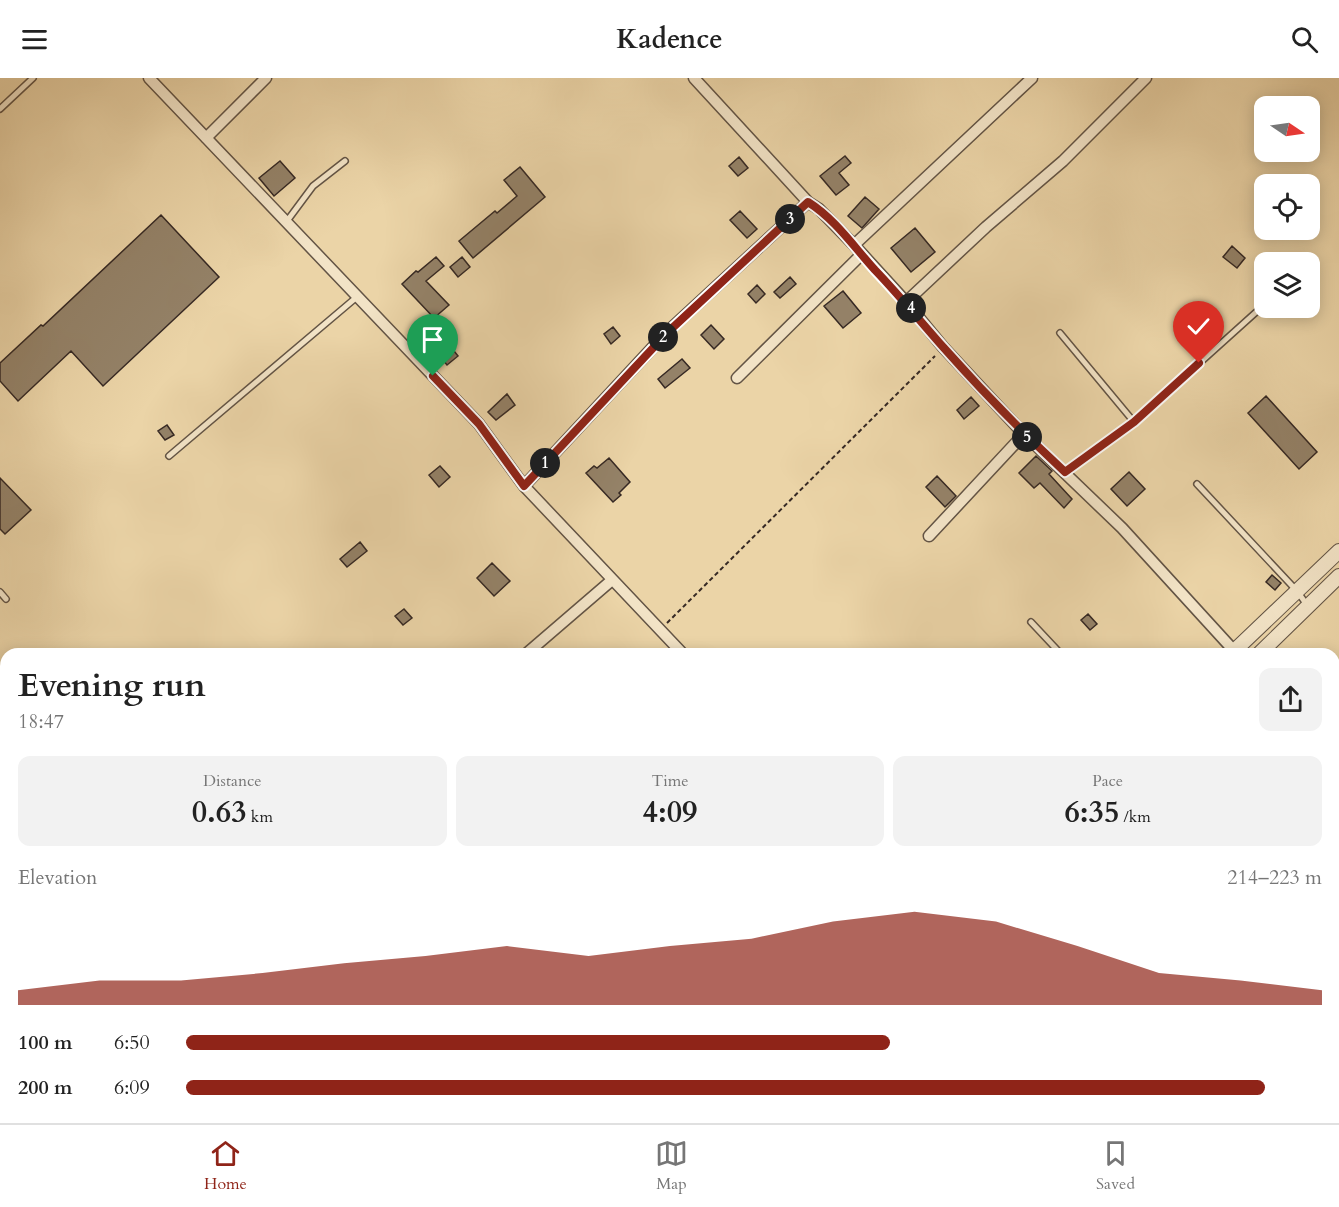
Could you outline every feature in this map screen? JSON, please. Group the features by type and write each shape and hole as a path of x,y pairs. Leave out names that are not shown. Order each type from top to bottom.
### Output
{"street":[{"path":"149,78 479,424 524,486 678,648"},
{"path":"206,138 266,78"},
{"path":"694,78 808,202 819,209 854,245 1023,434 1122,528 1230,648"},
{"path":"854,245 1032,78"},
{"path":"906,302 986,227 1063,161 1146,78"},
{"path":"524,486 668,332 808,202"},
{"path":"737,378 861,255"},
{"path":"929,536 1023,434"},
{"path":"1239,648 1339,551"},
{"path":"1265,648 1339,576"},
{"path":"533,648 612,579"}],"lane":[{"path":"0,110 33,78"},
{"path":"287,221 313,186 345,161"},
{"path":"169,456 358,296"},
{"path":"1065,472 1134,422 1254,314"},
{"path":"1060,333 1134,422"},
{"path":"1197,484 1297,591 1308,606"},
{"path":"0,592 6,599"},
{"path":"1031,622 1055,648"}],"path":[{"path":"661,630 943,347"}],"building":[{"path":"845,156 851,163 839,173 849,185 836,195 820,176"},
{"path":"739,157 748,168 738,176 729,166"},
{"path":"280,161 295,178 274,196 259,178"},
{"path":"520,167 545,197 473,258 459,241 517,196 504,180"},
{"path":"865,197 879,209 862,228 848,216"},
{"path":"740,211 757,229 747,238 730,220"},
{"path":"161,215 219,277 103,386 71,351 18,401 0,381 0,363 41,325 43,326"},
{"path":"915,228 935,252 911,272 891,248"},
{"path":"1232,246 1245,258 1237,268 1223,257"},
{"path":"436,257 444,266 426,281 449,305 434,318 402,284"},
{"path":"462,257 470,267 458,277 450,267"},
{"path":"790,277 796,284 780,298 774,292"},
{"path":"757,285 765,294 756,303 748,294"},
{"path":"843,291 861,313 843,328 824,306"},
{"path":"711,325 724,339 714,349 701,335"},
{"path":"613,327 620,336 611,344 604,334"},
{"path":"446,341 458,356 447,365 435,350"},
{"path":"682,359 690,368 665,388 658,379"},
{"path":"507,394 515,405 496,420 488,412"},
{"path":"1266,396 1317,452 1299,469 1248,413"},
{"path":"971,397 979,406 964,419 957,410"},
{"path":"167,425 174,435 165,440 158,431"},
{"path":"1036,456 1052,471 1049,474 1072,499 1064,508 1040,483 1034,488 1019,473"},
{"path":"609,458 630,482 613,502 586,473 594,466 597,468"},
{"path":"440,466 450,477 439,487 429,475"},
{"path":"1129,472 1145,489 1127,506 1111,489"},
{"path":"937,476 956,496 945,507 926,487"},
{"path":"0,478 31,510 5,534 0,529"},
{"path":"360,542 367,551 347,567 340,559"},
{"path":"492,563 510,581 494,596 477,578"},
{"path":"1272,575 1281,583 1275,590 1266,582"},
{"path":"404,609 412,618 403,625 395,616"},
{"path":"1088,614 1097,624 1090,630 1081,620"}],"route":[{"path":"433,376 479,424 524,486 668,332 808,202 819,209 854,245 943,347 1021,431 1065,472 1134,422 1199,363"}]}
